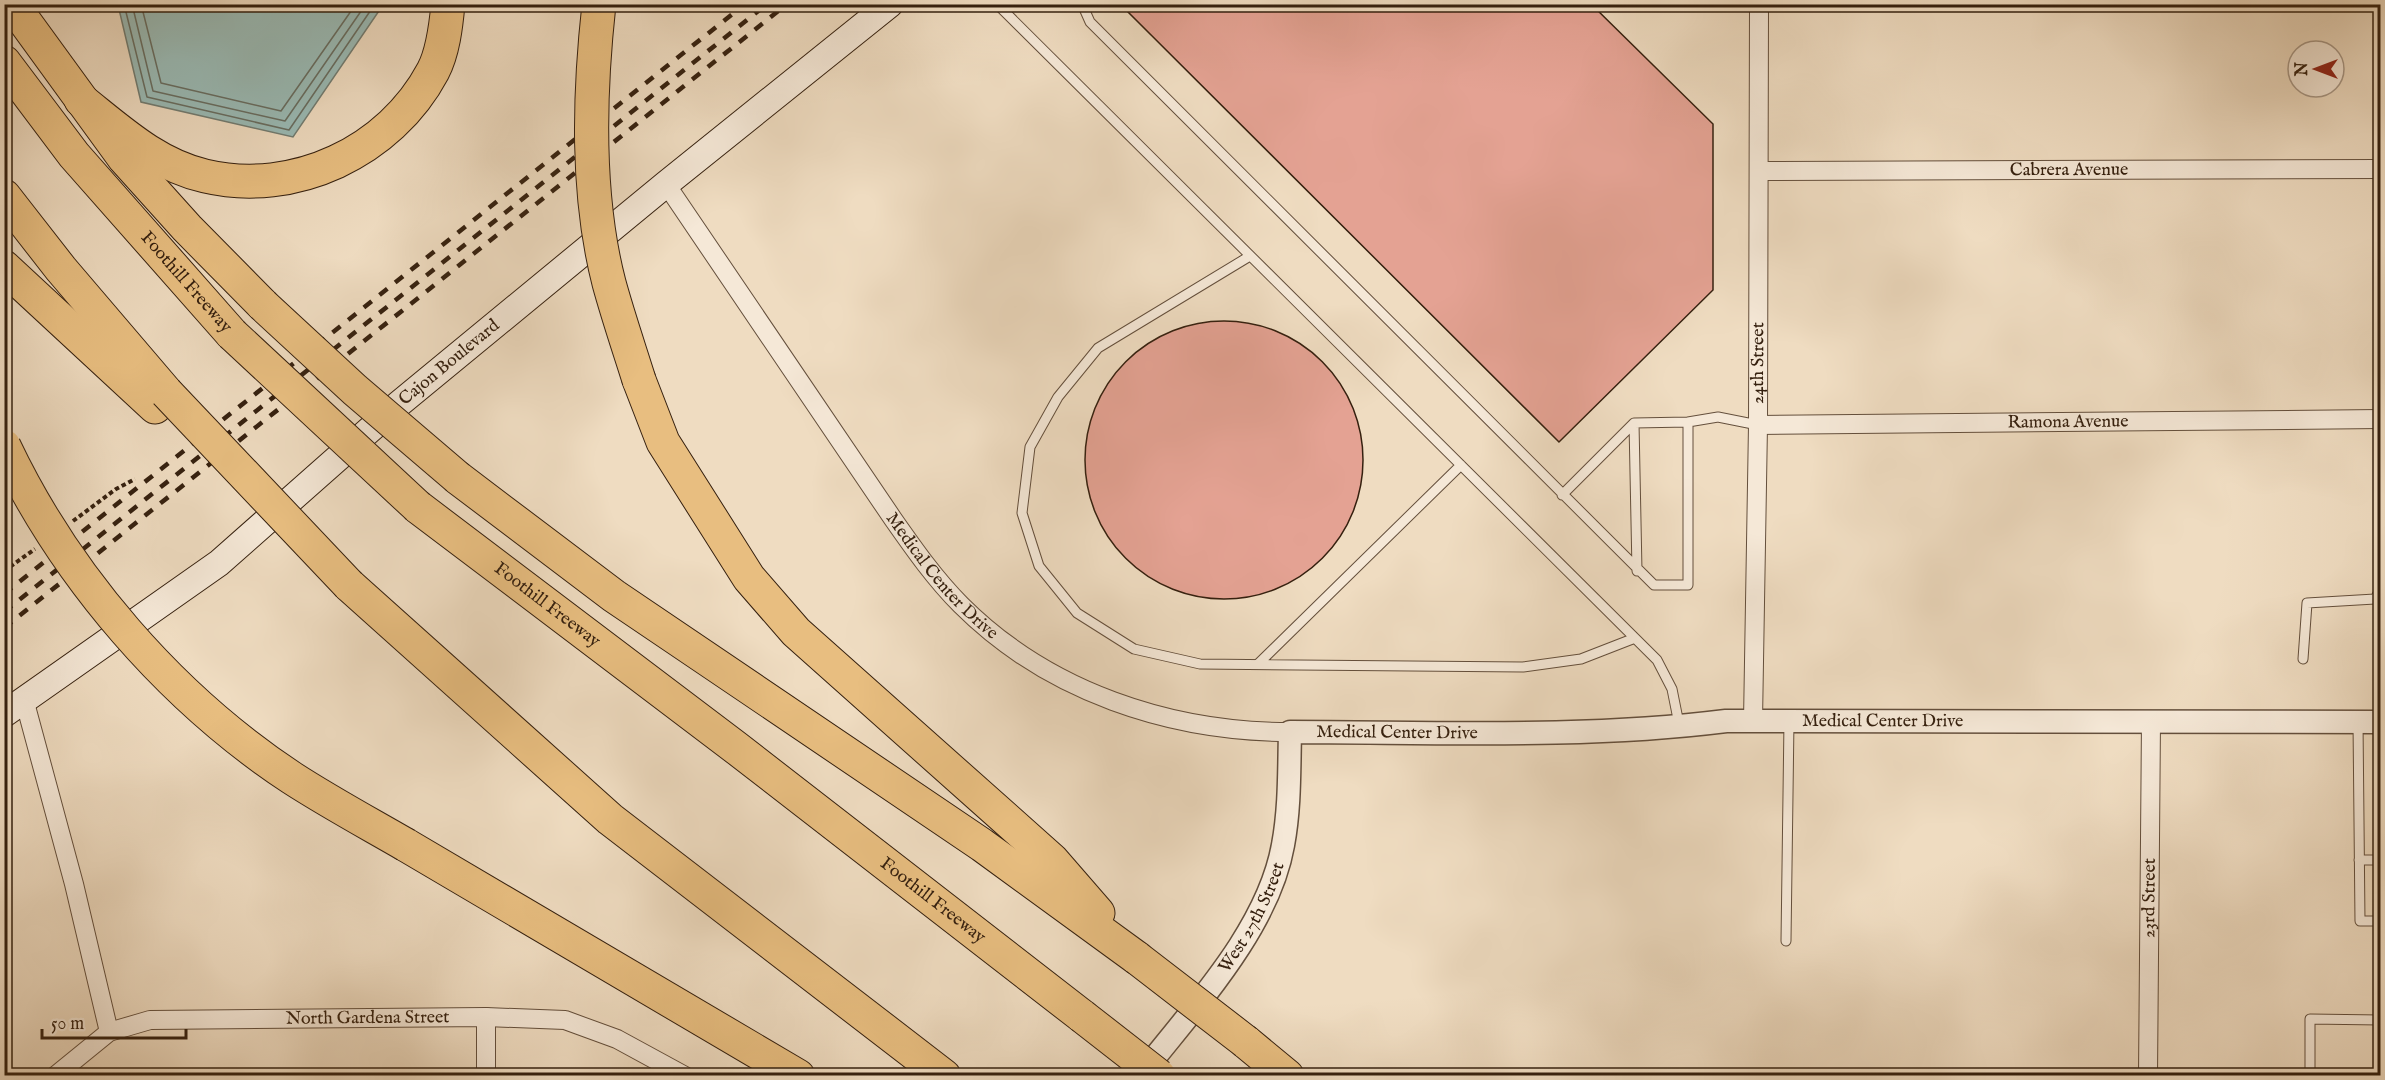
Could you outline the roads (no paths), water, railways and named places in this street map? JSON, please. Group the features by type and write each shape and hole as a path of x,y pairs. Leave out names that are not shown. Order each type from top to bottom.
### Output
{"highway":[{"path":"12,4 124,158 187,228 263,305 355,390 458,478 614,596 981,845 1137,958 1287,1076"},
{"path":"81,100 138,146 169,163 203,176 236,182 268,181 301,175 333,164 362,148 395,122 417,96 433,70 444,35 448,4"},
{"path":"599,4 592,66 592,124 597,211 609,282 639,380 663,442 748,578 796,632 1052,860 1137,958"},
{"name":"Foothill Freeway","path":"4,62 74,155 232,334 418,507 735,747 1159,1076"},
{"path":"4,196 162,401"},
{"path":"4,267 162,401 349,585 610,819 944,1076"},
{"path":"4,446 24,487 62,550 108,611 198,704 257,753 292,778 798,1076"}],"main road":[{"name":"Cajon Boulevard","path":"14,706 219,563 400,403 666,184 890,4"}],"street":[{"name":"24th Street","path":"1753,721 1758,425 1759,4"},
{"name":"Cabrera Avenue","path":"1758,171 2380,169"},
{"name":"Medical Center Drive","path":"666,184 925,564 969,612 1000,639 1045,670 1116,703 1155,715 1249,732 1589,732 1679,727 1726,721 2380,722"},
{"name":"Ramona Avenue","path":"1758,425 2380,419"},
{"path":"14,706 74,884 109,1032"},
{"name":"23rd Street","path":"2148,1076 2151,721"},
{"name":"West 27th Street","path":"1140,1076 1231,958 1254,922 1272,885 1283,847 1288,804 1290,732"},
{"path":"486,1017 486,1076"},
{"name":"North Gardena Street","path":"55,1076 109,1032 150,1020 486,1017 565,1020 617,1039 685,1076"}],"lane":[{"path":"997,4 1657,660 1672,689 1679,727"},
{"path":"1082,4 1090,22 1637,571 1654,585 1688,585 1688,422"},
{"path":"1250,256 1098,348 1058,397 1030,447 1022,513 1039,566 1077,612 1134,649 1200,664 1523,667 1581,659 1635,638"},
{"path":"1562,495 1634,423 1688,422 1718,417 1758,425"},
{"path":"1634,423 1637,571"},
{"path":"1258,664 1461,465"},
{"path":"2303,659 2307,603 2375,599 2380,590"},
{"path":"1786,940 1789,721"},
{"path":"2358,722 2360,921 2380,921"},
{"path":"2359,860 2380,860"},
{"path":"2310,1076 2310,1019 2380,1020"}],"water":[{"path":"118,5 383,5 293,137 141,102"}],"railway":[{"path":"4,594 745,4"},
{"path":"4,612 767,4"},
{"path":"4,628 787,4"}]}
